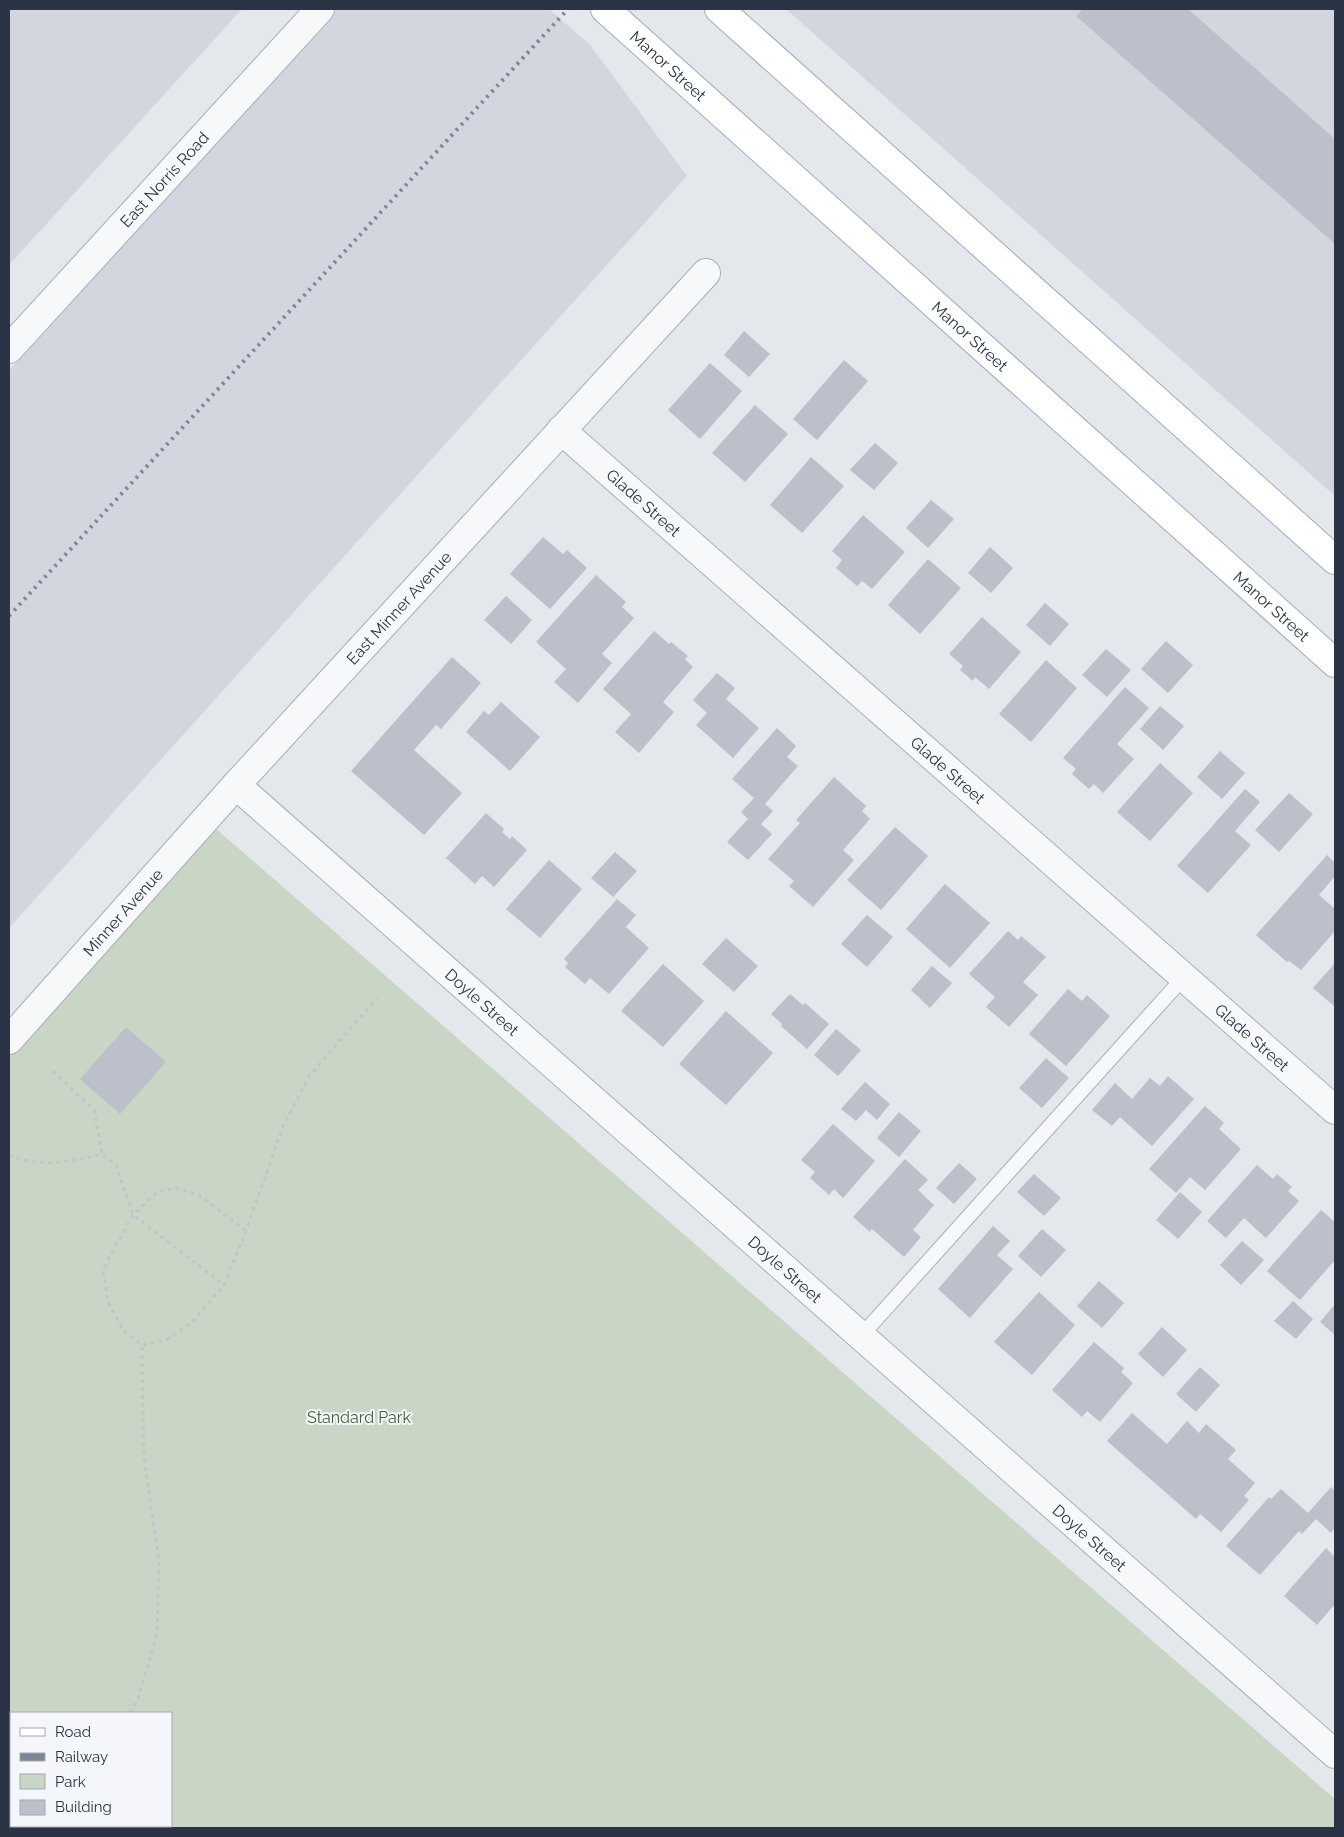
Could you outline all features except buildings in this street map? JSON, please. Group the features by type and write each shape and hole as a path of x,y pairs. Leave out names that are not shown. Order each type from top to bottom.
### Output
{"main road":[{"name":"Manor Street","path":"605,9 1335,664"},
{"path":"719,9 1335,560"}],"street":[{"name":"East Norris Road","path":"9,349 320,9"},
{"name":"East Minner Avenue","path":"236,785 706,273"},
{"name":"Glade Street","path":"561,430 1335,1110"},
{"name":"Minner Avenue","path":"9,1040 236,785"},
{"name":"Doyle Street","path":"236,785 1335,1754"}],"lane":[{"path":"861,1336 1184,977"}],"path":[{"path":"246,1231 200,1195 177,1188 158,1191 133,1215 103,1271 108,1302 124,1331 142,1345 165,1341 193,1321 224,1285 246,1231 283,1126 310,1076 377,998"},
{"path":"53,1070 94,1110 102,1154 116,1165 133,1215 224,1285"},
{"path":"9,1155 24,1160 70,1162 102,1154"},
{"path":"131,1712 138,1699 157,1634 159,1560 144,1459 142,1345"}],"shaded area":[{"path":"9,9 242,9 9,265"},
{"path":"333,9 549,9 590,45 687,176 9,928 9,370"},
{"path":"786,9 1335,9 1335,496"}],"green space":[{"name":"Standard Park","path":"200,815 1335,1799 1335,1828 9,1828 9,1040"}],"railway":[{"path":"9,616 568,9"}]}
